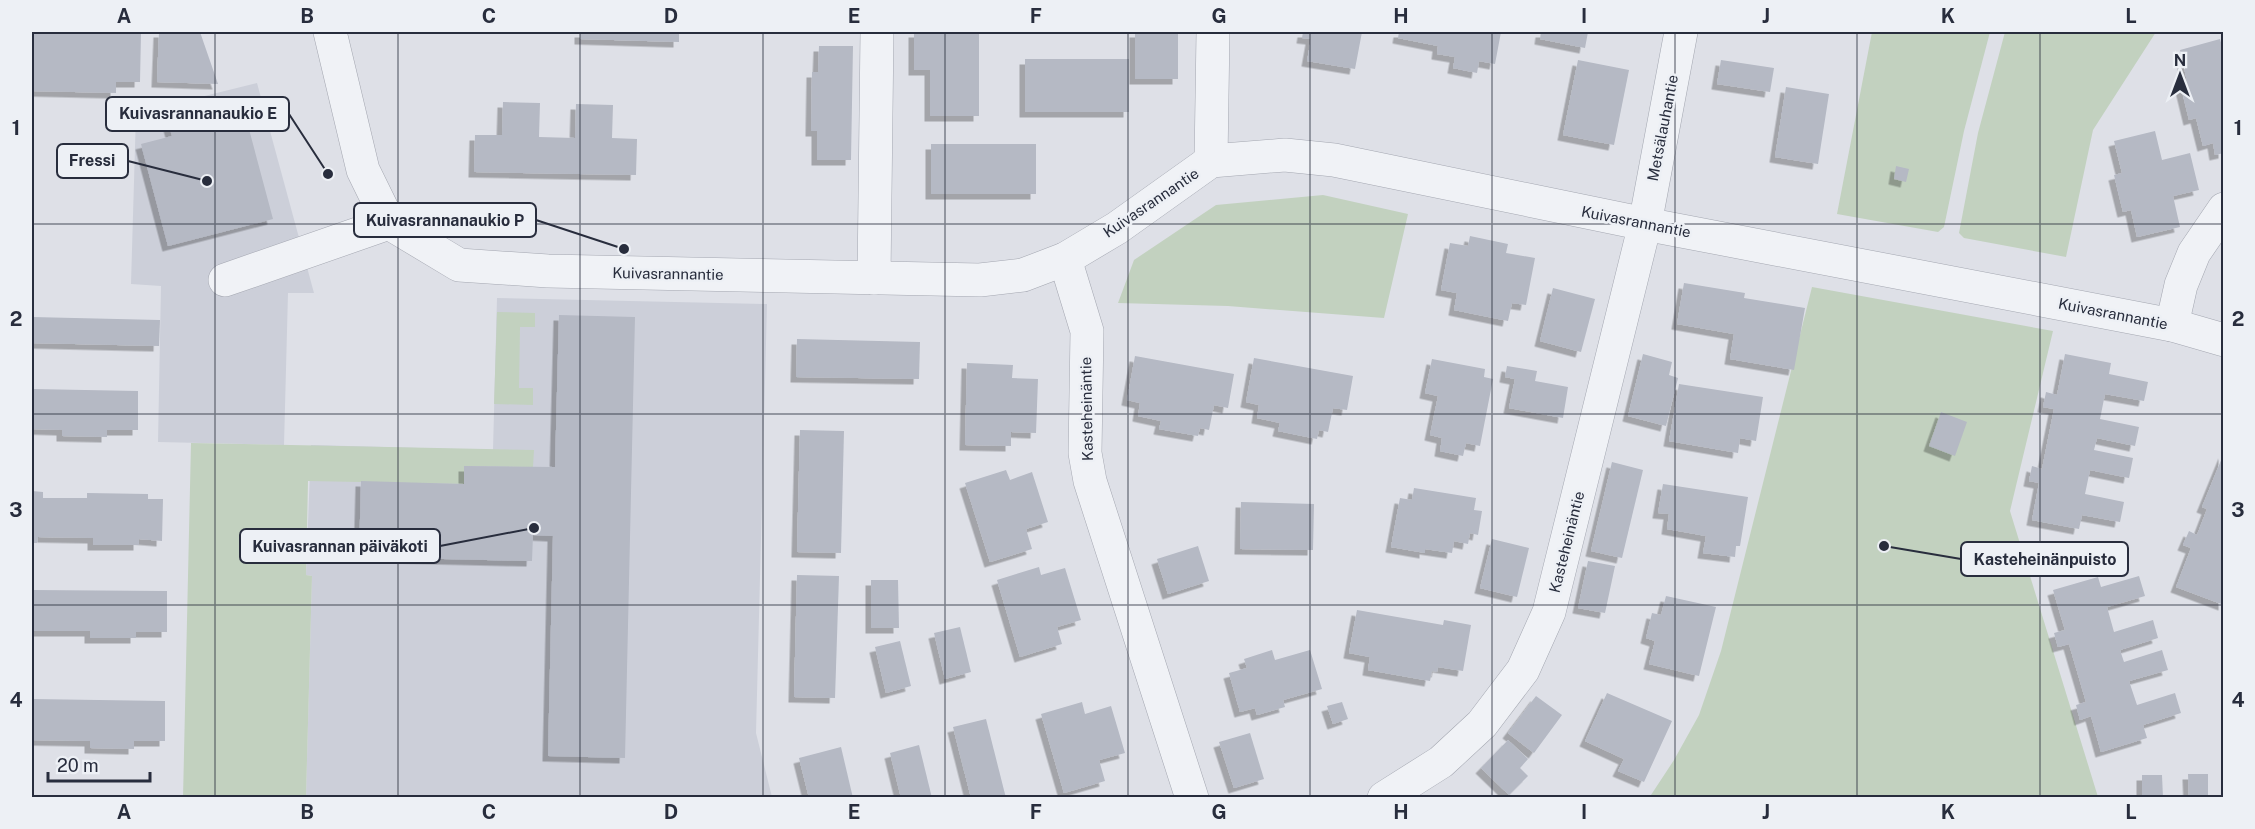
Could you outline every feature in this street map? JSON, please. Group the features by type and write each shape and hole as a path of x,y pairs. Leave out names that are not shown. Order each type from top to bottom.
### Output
{"street":[{"path":"225,280 389,224 363,170 330,32"},
{"path":"874,278 877,32"},
{"path":"1211,161 1213,32"},
{"name":"Metsälauhantie","path":"1645,224 1681,32"},
{"name":"Kuivasrannantie","path":"389,224 459,265 548,271 980,280 1023,275 1065,259 1117,228 1211,161 1285,154 1334,160 1645,224 2172,325 2223,340"},
{"path":"2172,325 2181,285 2194,253 2223,209"},
{"name":"Kasteheinäntie","path":"1384,798 1441,762 1482,724 1523,669 1545,622 1645,224"},
{"name":"Kasteheinäntie","path":"1065,259 1086,331 1085,453 1090,482 1192,798"}],"shaded area":[{"path":"257,83 314,293 288,293 284,445 158,442 161,286 131,284 136,113"},
{"path":"497,298 767,304 756,733 772,797 306,798 312,576 306,575 311,445 493,450"}],"green space":[{"path":"1872,32 1990,32 1964,131 1944,227 1938,232 1837,214"},
{"path":"2005,32 2156,32 2093,130 2066,257 1964,238 1959,233 1978,133"},
{"path":"1323,195 1408,214 1384,318 1228,306 1118,303 1134,260 1216,205"},
{"path":"1812,287 2053,331 2010,511 2098,797 1649,798 1674,760 1699,715 1721,651"},
{"path":"497,312 535,313 535,327 520,327 519,388 533,388 533,405 494,404"},
{"path":"191,443 534,450 533,467 465,466 464,484 308,481 306,575 312,576 306,797 183,798"}],"building":[{"path":"32,32 141,32 140,82 116,82 116,93 32,91"},
{"path":"159,32 200,32 218,84 157,82"},
{"path":"580,32 679,32 679,42 580,39"},
{"path":"914,32 979,32 979,116 930,116 930,70 914,70"},
{"path":"1135,32 1178,32 1178,79 1135,79"},
{"path":"1303,32 1362,32 1355,69 1307,61 1311,39 1302,38"},
{"path":"1399,32 1501,32 1495,64 1479,61 1477,73 1453,68 1455,57 1437,54 1438,46 1398,38"},
{"path":"1541,32 1588,32 1585,48 1540,39"},
{"path":"2220,39 2224,53 2224,153 2215,155 2213,143 2203,146 2196,118 2189,120 2180,83 2187,81 2180,50"},
{"path":"819,46 853,46 851,160 817,160 817,131 811,131 812,72 818,72"},
{"path":"1025,59 1129,59 1129,112 1025,112"},
{"path":"1578,60 1629,70 1614,145 1563,135"},
{"path":"1721,60 1774,68 1770,92 1717,84"},
{"path":"1786,87 1829,94 1818,164 1775,157"},
{"path":"503,102 540,103 539,137 575,138 576,104 613,105 612,138 637,139 636,175 474,172 475,135 502,135"},
{"path":"242,103 273,219 168,246 141,144 172,136 168,122"},
{"path":"2155,131 2162,160 2190,153 2199,190 2173,196 2180,227 2137,237 2131,210 2123,212 2114,175 2122,173 2114,141"},
{"path":"931,144 1036,144 1036,194 931,194"},
{"path":"1896,166 1909,169 1906,182 1894,179"},
{"path":"1470,236 1508,244 1506,253 1535,258 1526,305 1512,303 1508,321 1454,310 1457,293 1441,290 1450,243 1468,246"},
{"path":"1684,283 1745,293 1744,298 1805,308 1794,370 1730,359 1734,334 1677,324"},
{"path":"1553,288 1595,299 1581,352 1540,341"},
{"path":"559,315 635,317 625,758 548,756 553,536 533,535 532,561 359,557 361,481 464,484 464,466 555,467"},
{"path":"32,317 160,320 159,346 32,343"},
{"path":"797,339 920,342 919,379 796,377"},
{"path":"1643,354 1672,362 1669,375 1678,378 1666,426 1628,416"},
{"path":"2065,354 2111,363 2109,374 2148,382 2144,401 2105,394 2100,419 2139,427 2135,446 2097,438 2094,450 2133,458 2129,478 2090,470 2085,494 2124,502 2120,522 2082,515 2079,529 2032,520 2039,483 2029,481 2032,466 2042,469 2054,409 2043,407 2046,392 2057,395"},
{"path":"1135,356 1234,374 1228,408 1214,405 1209,430 1200,428 1198,436 1159,429 1161,421 1138,416 1140,403 1127,400"},
{"path":"1254,358 1353,376 1347,410 1333,408 1328,432 1319,430 1317,439 1278,431 1280,423 1257,418 1259,405 1246,402"},
{"path":"1432,359 1485,369 1484,377 1493,379 1480,446 1466,443 1463,456 1440,451 1442,438 1430,435 1438,396 1425,393"},
{"path":"967,363 1013,365 1012,378 1038,379 1036,433 1011,432 1011,446 965,445"},
{"path":"1507,366 1537,371 1535,381 1568,387 1563,418 1509,408 1515,379 1505,377"},
{"path":"1679,384 1763,397 1756,441 1740,438 1738,453 1669,441"},
{"path":"32,389 138,391 138,430 107,430 107,437 62,436 62,430 32,429"},
{"path":"1941,412 1967,422 1955,456 1929,446"},
{"path":"800,430 844,431 841,553 797,552"},
{"path":"2224,453 2224,605 2176,587 2191,548 2183,545 2189,531 2197,535 2207,509 2202,507"},
{"path":"1612,462 1643,470 1622,558 1591,551"},
{"path":"1006,470 1010,480 1032,472 1048,522 1026,529 1032,549 990,562 965,483"},
{"path":"1663,484 1748,497 1740,546 1736,546 1735,557 1703,553 1706,536 1667,529 1669,514 1658,513"},
{"path":"1414,488 1476,498 1474,510 1482,511 1478,535 1470,533 1468,544 1454,541 1452,553 1425,549 1425,553 1391,547 1400,498 1412,500"},
{"path":"32,491 43,492 43,498 87,498 87,493 148,494 148,499 163,499 162,541 139,539 139,545 93,545 93,538 38,537 37,543 32,543"},
{"path":"1241,502 1314,504 1313,550 1240,549"},
{"path":"1492,539 1529,548 1517,597 1480,588"},
{"path":"1198,546 1209,581 1168,594 1157,559"},
{"path":"1588,561 1615,566 1605,613 1578,608"},
{"path":"1039,567 1041,575 1065,568 1081,620 1057,627 1062,644 1020,657 997,580"},
{"path":"797,575 839,576 835,698 794,697"},
{"path":"2139,576 2145,596 2107,607 2114,632 2153,620 2158,638 2120,650 2124,662 2162,650 2168,670 2129,681 2137,705 2175,693 2181,713 2143,725 2147,738 2101,752 2091,716 2080,720 2076,705 2086,702 2069,644 2058,647 2054,633 2065,630 2053,590 2098,577 2101,587"},
{"path":"871,580 898,580 899,628 871,628"},
{"path":"32,590 167,591 167,632 136,632 136,638 90,638 90,631 32,631"},
{"path":"1666,596 1716,607 1699,676 1649,664 1655,641 1646,638 1652,613 1661,615"},
{"path":"1357,610 1443,625 1444,620 1471,625 1463,671 1438,667 1437,672 1432,671 1430,681 1368,670 1370,657 1349,653"},
{"path":"960,627 971,672 945,679 934,633"},
{"path":"900,641 911,686 886,693 875,647"},
{"path":"1272,650 1275,660 1310,650 1322,689 1283,700 1285,707 1257,715 1255,708 1240,712 1229,673 1247,668 1244,659"},
{"path":"1607,693 1672,721 1644,782 1618,771 1624,759 1585,741"},
{"path":"1536,696 1562,715 1534,753 1508,733"},
{"path":"32,699 165,701 165,741 134,741 134,749 90,748 90,741 32,740"},
{"path":"1082,702 1085,714 1111,706 1125,753 1099,760 1105,781 1064,793 1041,714"},
{"path":"1342,702 1348,719 1333,724 1327,706"},
{"path":"986,719 1006,798 971,798 953,727"},
{"path":"1250,733 1264,779 1234,788 1219,742"},
{"path":"1508,740 1528,759 1520,768 1528,776 1509,795 1481,768"},
{"path":"919,745 932,798 901,798 890,753"},
{"path":"841,747 853,798 809,798 799,758"},
{"path":"2188,774 2208,774 2208,798 2189,798"},
{"path":"2142,775 2162,775 2163,798 2142,798"}],"place":[{"name":"Kuivasrannanaukio E","path":"328,174"},
{"name":"Fressi","path":"207,181"},
{"name":"Kuivasrannanaukio P","path":"624,249"},
{"name":"Kuivasrannan päiväkoti","path":"534,528"},
{"name":"Kasteheinänpuisto","path":"1884,546"}]}
